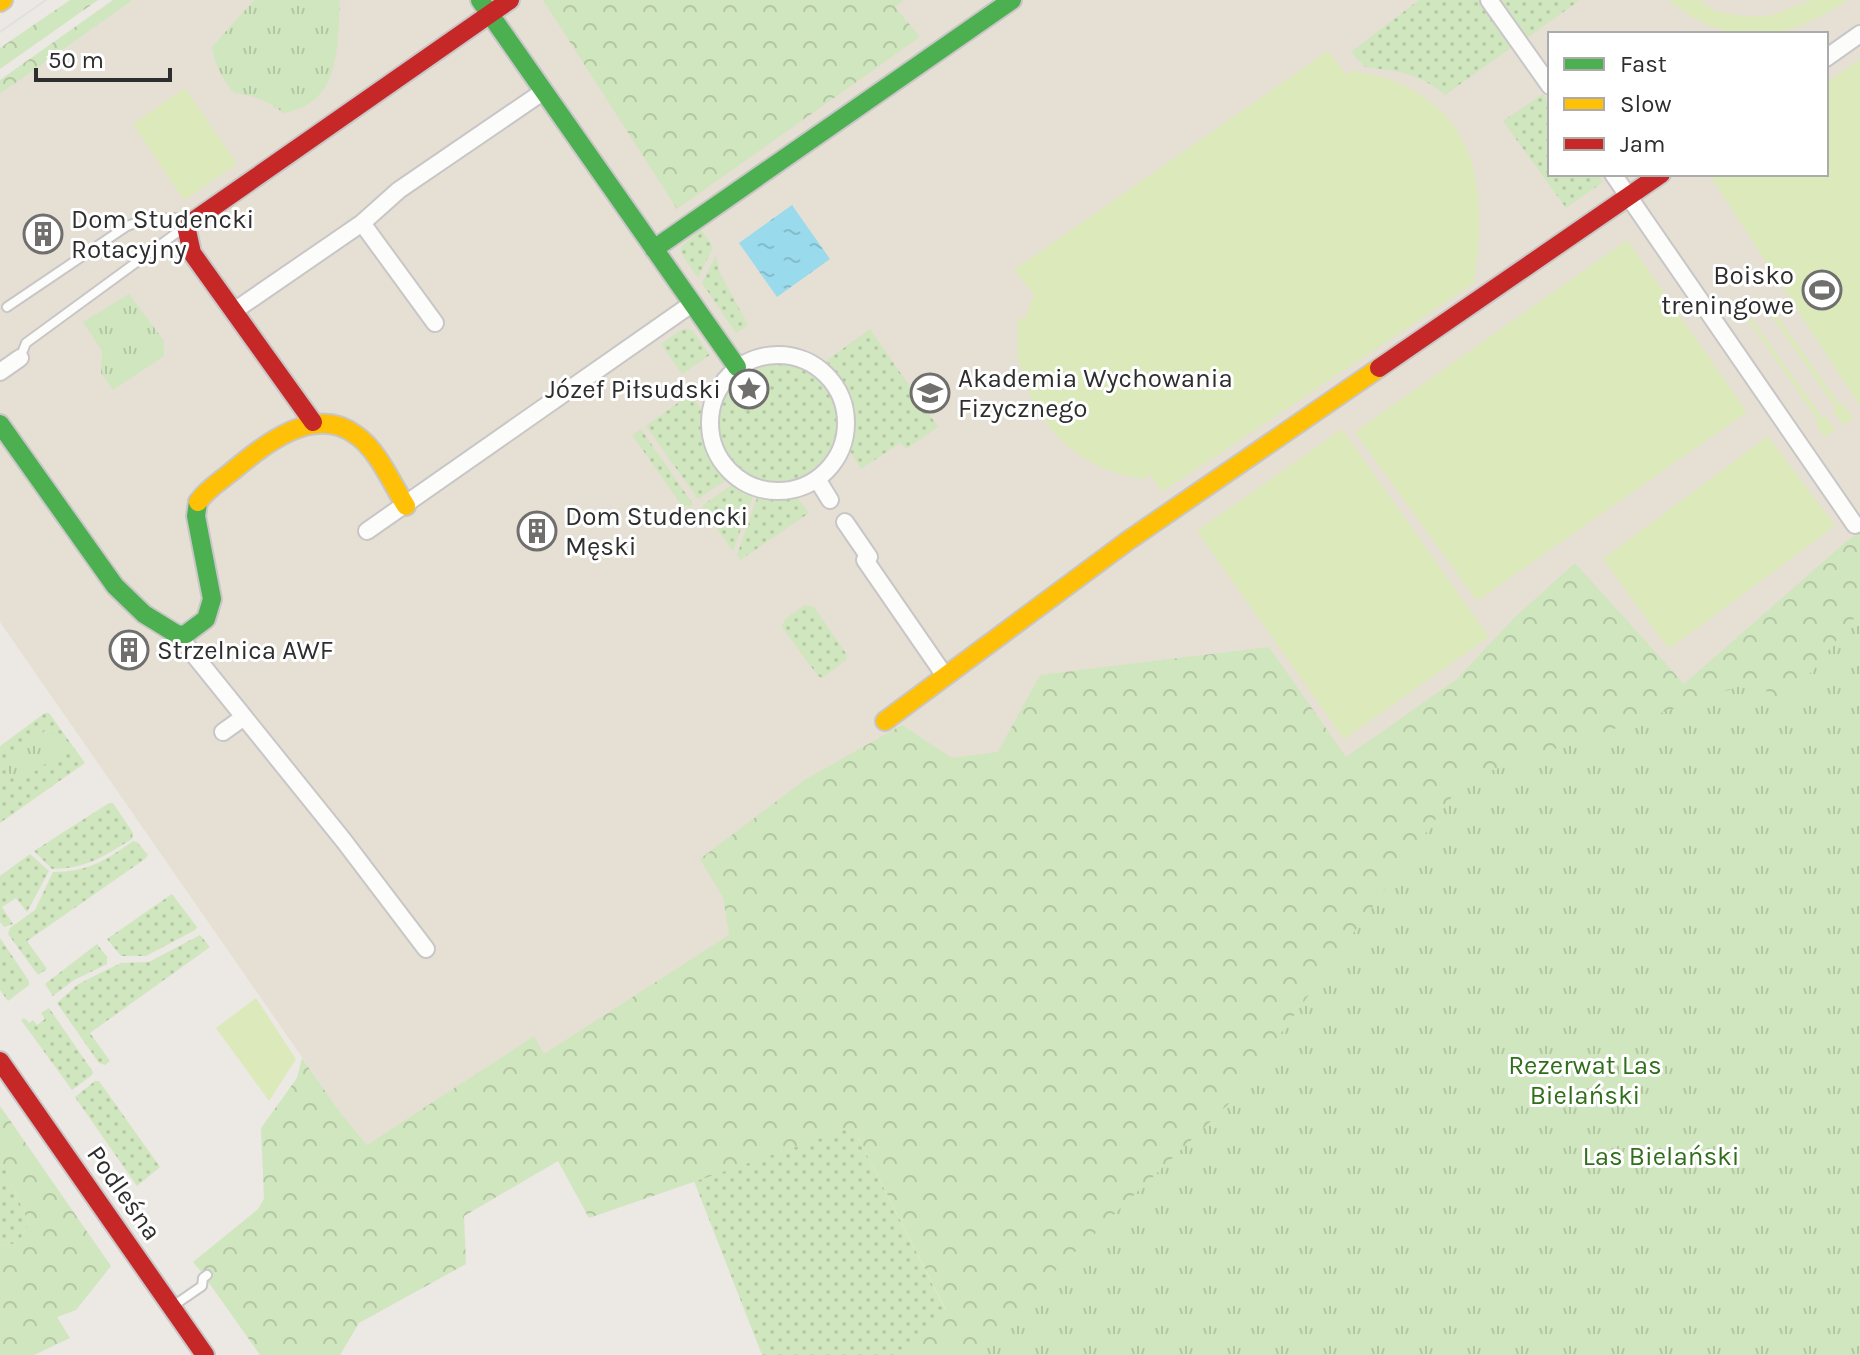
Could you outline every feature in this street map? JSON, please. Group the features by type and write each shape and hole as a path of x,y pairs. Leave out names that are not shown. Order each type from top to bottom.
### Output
{"street":[{"path":"313,422 192,253 186,226 483,12 510,0"},
{"path":"654,249 1012,0"},
{"path":"1489,0 1548,83"},
{"path":"483,12 544,91 737,367"},
{"path":"1828,57 1860,34"},
{"path":"234,311 362,223 399,190 544,91"},
{"path":"1614,176 1855,525"},
{"path":"885,721 1129,540 1658,176"},
{"path":"362,223 435,323"},
{"path":"367,531 693,303"},
{"path":"783,354 807,360 827,374 841,394 847,418 844,442 833,464 817,479 795,489 775,492 754,488 735,477 721,462 712,443 709,422 712,401 722,382 737,367 759,356 783,354"},
{"path":"0,372 20,358"},
{"path":"178,635 186,634 206,619 212,599 196,516 198,502 284,433 313,422 331,423 357,435 406,506"},
{"path":"2,432 115,586 144,614 178,635 344,841 426,949"},
{"path":"817,479 830,500"},
{"path":"845,522 869,557 865,560 945,676"},
{"path":"223,732 244,717"},
{"name":"Podleśna","path":"0,1061 205,1355"}],"lane":[{"path":"7,307 127,226 147,219 178,218 186,226 26,343 20,358"},
{"path":"172,1307 202,1286 203,1278 207,1275"}],"shaded area":[{"name":"Akademia Wychowania Fizycznego","path":"133,0 1860,0 1860,612 1786,705 544,1055 533,1037 367,1145 340,1112 0,622 0,94"}],"green space":[{"path":"70,0 98,0 0,69 0,48"},
{"path":"113,0 133,0 0,94 0,80"},
{"path":"254,0 340,2 332,71 326,86 302,108 283,113 260,99 234,93 217,66 212,47"},
{"path":"543,0 904,0 895,7 920,37 677,209"},
{"path":"1419,0 1479,0 1512,47 1445,95 1408,74 1365,67 1351,52"},
{"path":"1500,0 1580,0 1527,38"},
{"path":"1669,0 1699,0 1717,12 1749,17 1772,15 1812,0 1848,0 1802,25 1780,32 1732,32 1692,16"},
{"path":"1328,51 1348,77 1350,70 1386,79 1427,99 1448,119 1463,141 1473,166 1478,194 1474,283 1162,492 1148,472 1146,479 1125,475 1086,459 1055,433 1042,417 1024,379 1018,358 1018,318 1025,319 1034,294 1014,270"},
{"name":"Boisko treningowe","path":"1860,59 1860,406 1710,176 1828,176 1828,82"},
{"path":"185,88 237,164 184,200 133,124"},
{"path":"1543,94 1548,101 1548,176 1598,176 1603,182 1566,208 1503,121"},
{"path":"701,229 713,247 698,278 681,253 681,247"},
{"path":"1627,240 1747,412 1477,601 1355,432"},
{"path":"716,255 719,271 748,325 736,333 702,283"},
{"path":"129,294 164,341 164,356 113,390 101,373 102,351 83,322"},
{"path":"1767,302 1840,405 1843,404 1853,418 1843,425 1833,411 1836,408 1763,304"},
{"path":"1748,314 1822,417 1825,416 1835,430 1825,437 1815,423 1818,420 1745,316"},
{"path":"687,329 692,330 710,355 682,374 661,344"},
{"path":"870,329 938,427 906,449 900,443 861,469 848,448 852,424 850,402 841,380 826,361"},
{"path":"779,363 802,367 822,380 835,400 839,423 835,446 822,466 802,479 779,483 756,479 736,466 723,446 719,423 723,400 736,380 756,367"},
{"path":"690,394 703,411 705,439 712,456 728,479 698,499 646,426"},
{"path":"641,429 693,504 683,507 632,435"},
{"path":"1342,429 1489,637 1344,739 1197,531"},
{"path":"1768,436 1835,526 1669,649 1603,559"},
{"path":"733,484 754,493 733,551 703,505"},
{"path":"758,495 796,496 809,513 740,560 737,555"},
{"name":"Las Bielański","path":"1860,533 1860,1355 895,1355 946,1310 853,1127 589,1218 558,1161 464,1216 466,1264 359,1323 340,1355 260,1355 207,1280 211,1278 207,1271 202,1273 193,1262 258,1209 264,1199 261,1128 297,1078 302,1058 367,1145 534,1036 544,1054 729,935 723,897 700,859 806,779 902,725 952,758 998,752 1040,675 1269,647 1346,757 1457,679 1515,617 1575,563 1684,684 1848,540"},
{"path":"805,605 814,607 847,655 846,660 822,678 782,627 785,619"},
{"name":"Rezerwat Las Bielański","path":"1860,611 1860,1355 968,1355 1242,1091 1464,780 1752,682 1786,703"},
{"path":"49,713 85,763 0,823 0,746"},
{"path":"49,728 65,750 17,784 1,762"},
{"path":"113,803 133,833 132,839 94,860 65,868 52,869 34,851"},
{"path":"133,841 148,855 145,859 27,941 47,969 38,975 8,934 10,928 35,910 53,872 96,864"},
{"path":"30,854 49,871 27,912 16,898 2,907 13,924 4,927 0,922 0,876"},
{"path":"172,894 197,927 195,930 146,956 121,956 107,939"},
{"path":"200,935 210,947 90,1033 110,1061 105,1065 99,1063 57,1003 77,985 121,963 149,962"},
{"path":"0,938 29,981 29,985 8,1001 0,990"},
{"path":"97,944 107,957 107,964 74,980 53,996 45,984"},
{"path":"256,998 296,1059 269,1101 216,1028"},
{"path":"49,1008 93,1072 72,1090 21,1020 24,1018 29,1023 33,1020 37,1025 45,1019 41,1013"},
{"path":"99,1081 160,1167 137,1186 75,1097"},
{"path":"0,1106 111,1266 76,1310 57,1317 70,1338 34,1355 0,1355 0,1246 18,1243 29,1224 7,1172 0,1164"},
{"path":"853,1127 946,1311 895,1355 762,1355 694,1181"},
{"path":"0,1164 7,1172 29,1224 18,1243 0,1246"}],"water":[{"path":"792,205 830,259 777,297 739,243"}],"tram line":[{"path":"0,32 46,0"}],"traffic: fast":[{"path":"480,0 737,367"},
{"path":"654,249 1012,0"},
{"path":"0,424 115,586 144,614 178,635 186,634 206,619 212,599 196,516 198,502"}],"traffic: slow":[{"path":"885,721 1129,540 1379,368"},
{"path":"198,502 213,486 273,441 306,426 323,424 340,426 364,441 378,458 406,506"}],"traffic: jam":[{"path":"313,422 192,253 186,226 510,0"},
{"path":"1379,368 1658,176"},
{"path":"0,1061 205,1355"}],"place":[{"name":"Dom Studencki Rotacyjny","path":"43,234"},
{"name":"Boisko treningowe","path":"1822,290"},
{"name":"Józef Piłsudski","path":"749,389"},
{"name":"Akademia Wychowania Fizycznego","path":"930,393"},
{"name":"Dom Studencki Męski","path":"537,531"},
{"name":"Strzelnica AWF","path":"129,650"}]}
